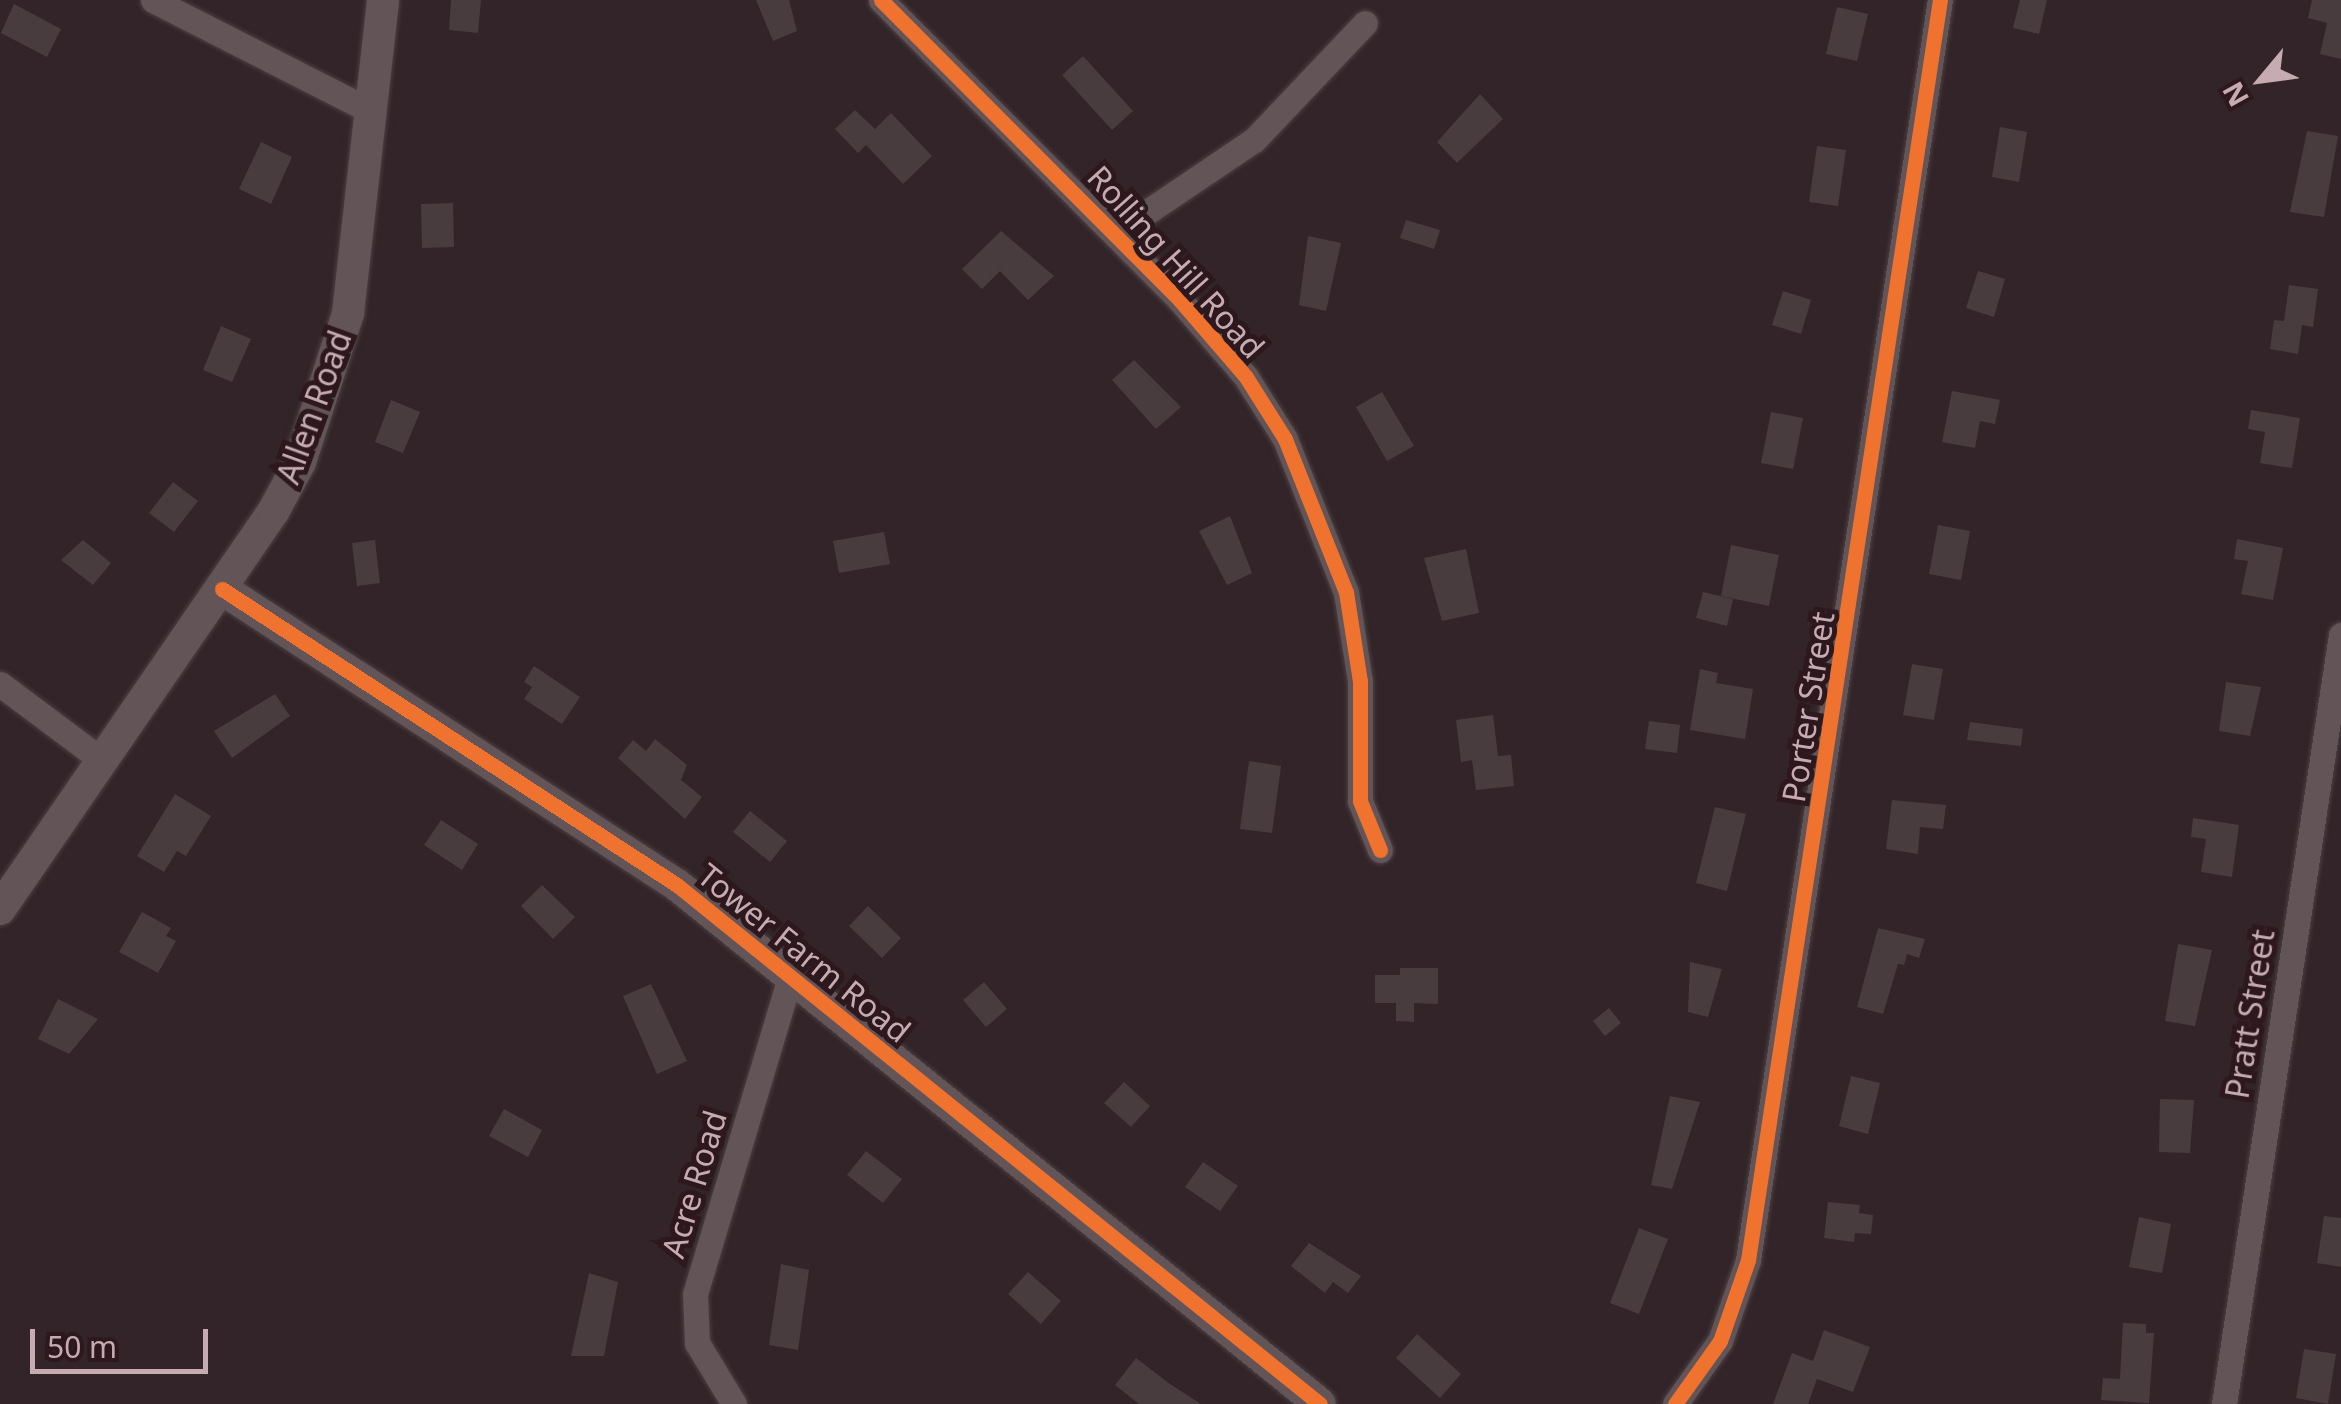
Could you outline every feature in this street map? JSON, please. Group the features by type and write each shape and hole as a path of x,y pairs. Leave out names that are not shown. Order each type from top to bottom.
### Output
{"street":[{"path":"153,0 373,112"},
{"name":"Allen Road","path":"0,910 222,589 300,462 348,313 383,0"},
{"name":"Rolling Hill Road","path":"882,0 1116,234 1246,376 1286,439 1320,515 1346,592 1360,681 1360,801 1380,850"},
{"name":"Porter Street","path":"1675,1404 1720,1341 1748,1260 1940,0"},
{"path":"1116,234 1254,140 1365,23"},
{"name":"Tower Farm Road","path":"222,589 677,884 1320,1404"},
{"name":"Pratt Street","path":"2224,1404 2341,634"},
{"path":"0,684 103,761"},
{"name":"Acre Road","path":"734,1404 697,1343 695,1294 790,978"}],"building":[{"path":"451,0 481,0 478,33 449,30"},
{"path":"756,0 789,0 797,31 773,41"},
{"path":"2020,0 2047,0 2039,34 2013,28"},
{"path":"2312,0 2341,0 2341,59 2320,54 2327,23 2308,18"},
{"path":"14,4 61,29 47,57 1,33"},
{"path":"1837,7 1868,14 1857,61 1826,54"},
{"path":"1083,56 1133,111 1112,130 1062,75"},
{"path":"1480,94 1503,119 1457,163 1437,142"},
{"path":"855,110 875,129 891,113 932,156 903,184 866,145 858,153 835,129"},
{"path":"2000,127 2027,132 2019,182 1992,177"},
{"path":"2307,131 2338,136 2324,217 2290,212"},
{"path":"261,142 292,157 271,204 239,189"},
{"path":"1817,146 1846,150 1838,206 1809,202"},
{"path":"453,203 454,247 422,248 421,204"},
{"path":"1406,220 1440,230 1434,249 1400,238"},
{"path":"1001,231 1054,276 1028,300 1000,271 982,289 962,269"},
{"path":"1308,236 1341,243 1326,311 1299,305"},
{"path":"1978,271 2005,279 1994,317 1966,308"},
{"path":"2289,285 2318,289 2313,327 2302,325 2298,354 2270,349 2274,320 2284,321"},
{"path":"1783,291 1811,300 1801,334 1772,325"},
{"path":"221,326 251,339 232,382 203,370"},
{"path":"1134,360 1181,407 1156,429 1112,380"},
{"path":"1952,391 2000,400 1995,424 1980,421 1975,448 1942,442"},
{"path":"1382,392 1414,446 1387,461 1356,407"},
{"path":"391,400 420,412 403,453 375,442"},
{"path":"2251,410 2300,418 2292,468 2260,463 2265,432 2248,429"},
{"path":"1771,412 1803,418 1793,469 1761,463"},
{"path":"173,482 198,501 174,532 149,513"},
{"path":"1230,516 1252,573 1227,585 1199,531"},
{"path":"1938,525 1970,531 1961,580 1929,574"},
{"path":"884,532 890,564 839,573 833,541"},
{"path":"2237,539 2283,548 2273,600 2241,594 2248,561 2234,559"},
{"path":"83,540 111,563 93,585 61,560"},
{"path":"375,540 380,583 357,586 352,543"},
{"path":"1731,545 1779,555 1769,606 1721,596"},
{"path":"1466,549 1479,613 1442,621 1424,558"},
{"path":"1703,592 1733,599 1727,626 1696,618"},
{"path":"1912,664 1943,669 1934,720 1903,715"},
{"path":"534,666 580,697 562,724 524,699 532,687 524,682"},
{"path":"1700,669 1718,673 1716,683 1753,689 1745,739 1690,730"},
{"path":"2226,682 2261,687 2250,736 2219,731"},
{"path":"275,694 290,716 232,758 214,731"},
{"path":"1493,715 1498,756 1511,755 1514,786 1476,790 1472,760 1461,762 1456,720"},
{"path":"1649,721 1680,725 1677,753 1645,749"},
{"path":"1970,722 2023,729 2021,746 1967,740"},
{"path":"655,739 687,765 681,780 702,797 685,819 618,758 633,740 646,751"},
{"path":"1249,761 1281,766 1272,833 1240,829"},
{"path":"175,794 211,816 186,856 177,851 164,872 137,856"},
{"path":"1892,800 1946,805 1943,829 1920,827 1918,854 1886,849"},
{"path":"1715,807 1746,814 1727,891 1696,883"},
{"path":"750,811 787,841 770,862 733,832"},
{"path":"2193,818 2239,825 2232,877 2201,872 2206,839 2191,837"},
{"path":"441,820 478,844 462,870 424,845"},
{"path":"542,885 575,917 553,939 521,906"},
{"path":"868,906 901,938 882,958 849,926"},
{"path":"142,912 171,928 166,936 176,941 158,973 119,952"},
{"path":"1878,928 1925,939 1919,958 1907,954 1904,965 1898,964 1883,1014 1857,1007"},
{"path":"2178,944 2212,950 2195,1026 2165,1021"},
{"path":"1690,962 1722,969 1708,1017 1688,1012"},
{"path":"1400,968 1438,968 1438,1004 1414,1003 1414,1022 1396,1021 1396,1003 1375,1003 1375,975 1400,975"},
{"path":"984,982 1007,1009 986,1027 963,1000"},
{"path":"651,984 687,1061 657,1074 623,996"},
{"path":"58,999 98,1019 69,1054 38,1039"},
{"path":"1609,1008 1621,1023 1605,1036 1593,1021"},
{"path":"1851,1076 1880,1083 1868,1134 1839,1126"},
{"path":"1124,1082 1150,1106 1131,1127 1104,1103"},
{"path":"1670,1096 1700,1102 1672,1189 1651,1185"},
{"path":"2160,1099 2194,1100 2190,1153 2159,1152"},
{"path":"504,1109 542,1130 528,1157 489,1136"},
{"path":"866,1151 902,1179 883,1203 847,1175"},
{"path":"1203,1162 1238,1186 1220,1211 1185,1187"},
{"path":"1828,1202 1860,1205 1859,1213 1873,1215 1871,1234 1855,1233 1854,1242 1824,1238"},
{"path":"2324,1216 2341,1218 2341,1267 2317,1263"},
{"path":"2139,1217 2171,1224 2162,1273 2129,1267"},
{"path":"1639,1228 1668,1239 1639,1314 1610,1303"},
{"path":"1309,1243 1361,1276 1348,1293 1333,1282 1325,1293 1291,1266"},
{"path":"781,1264 809,1270 798,1350 769,1345"},
{"path":"1028,1272 1061,1301 1041,1324 1008,1294"},
{"path":"589,1273 618,1282 604,1356 571,1356"},
{"path":"2123,1323 2146,1324 2146,1333 2154,1333 2149,1403 2101,1400 2103,1378 2120,1379"},
{"path":"1824,1330 1870,1347 1853,1392 1817,1379 1808,1404 1773,1404 1792,1353 1813,1361"},
{"path":"1417,1334 1461,1374 1440,1398 1396,1358"},
{"path":"2304,1349 2336,1354 2328,1404 2296,1398"},
{"path":"1136,1358 1201,1404 1139,1404 1115,1385"}],"cycle path":[{"path":"881,0 1179,299 1246,377 1285,439 1346,592 1360,681 1360,801 1380,850"},
{"path":"1675,1404 1720,1341 1748,1260 1940,0"},
{"path":"222,589 677,885 1320,1404"}]}
